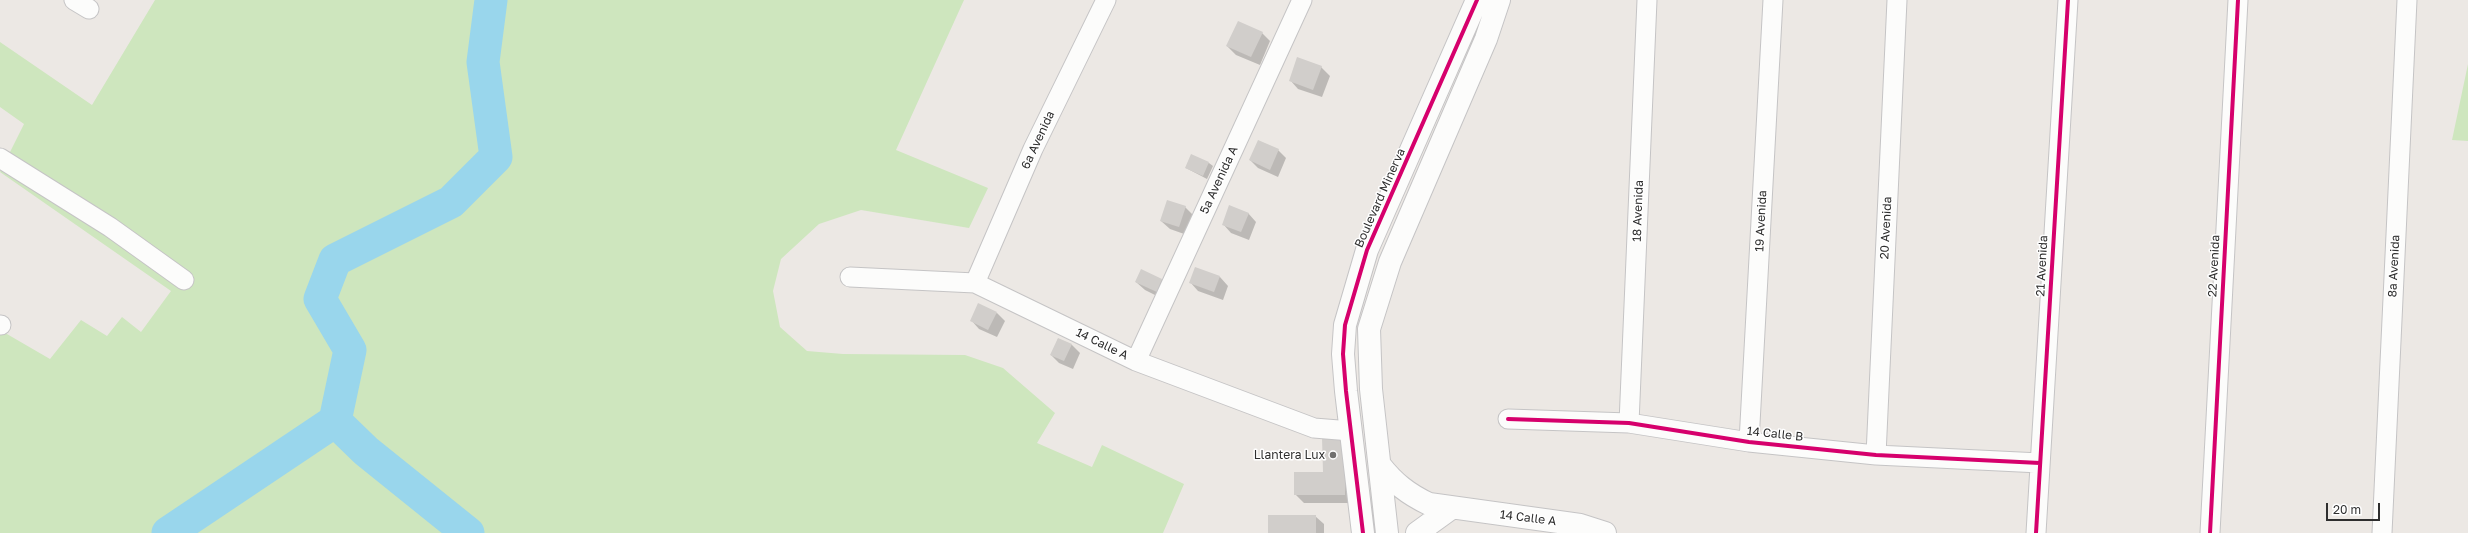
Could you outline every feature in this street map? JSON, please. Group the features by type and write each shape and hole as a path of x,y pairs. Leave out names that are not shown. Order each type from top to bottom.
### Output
{"street":[{"name":"6a Avenida","path":"975,283 1033,149 1106,0"},
{"name":"5a Avenida A","path":"1136,361 1302,0"},
{"name":"Boulevard Minerva","path":"1362,533 1343,354 1345,325 1367,250 1477,0"},
{"path":"1387,533 1371,389 1369,329 1390,262 1486,39 1499,0"},
{"name":"18 Avenida","path":"1629,422 1647,0"},
{"name":"19 Avenida","path":"1749,442 1773,0"},
{"name":"20 Avenida","path":"1876,455 1897,0"},
{"name":"21 Avenida","path":"2036,533 2068,0"},
{"name":"22 Avenida","path":"2210,533 2238,0"},
{"name":"8a Avenida","path":"2382,533 2407,0"},
{"path":"0,158 110,227 184,280"},
{"name":"14 Calle A","path":"850,277 975,283 1136,361 1314,428 1351,431"},
{"name":"14 Calle B","path":"1508,419 1629,422 1749,442 1876,455 2040,463"},
{"name":"14 Calle A","path":"1380,465 1393,482 1410,495 1429,504 1450,509 1580,524 1605,533"},
{"path":"1417,533 1450,509"}],"green space":[{"path":"155,0 964,0 896,150 988,188 969,228 861,210 819,224 781,259 773,291 780,327 807,351 843,354 965,355 1003,368 1055,413 1037,443 1092,467 1102,445 1184,484 1163,533 0,533 0,330 50,359 81,320 107,336 122,317 141,332 171,291 0,172 24,124 0,107 0,42 92,105"},
{"path":"2468,64 2468,141 2452,140"}],"building":[{"path":"1238,21 1263,32 1251,57 1226,46"},
{"path":"1297,57 1322,66 1313,90 1289,81"},
{"path":"1258,140 1279,149 1270,170 1249,160"},
{"path":"1191,154 1209,162 1203,176 1185,168"},
{"path":"1167,200 1186,206 1179,227 1160,221"},
{"path":"1229,205 1249,213 1241,232 1222,225"},
{"path":"1195,267 1220,276 1214,292 1189,283"},
{"path":"1141,269 1162,279 1157,292 1135,282"},
{"path":"978,303 997,312 988,330 970,321"},
{"path":"1058,338 1072,344 1064,361 1050,355"},
{"path":"1322,438 1345,438 1345,495 1294,495 1294,472 1323,472"},
{"path":"1268,515 1316,515 1316,533 1268,533"}],"waterway":[{"path":"468,533 366,451 335,421 350,350 320,299 335,260 451,202 496,157 483,62 491,0"},
{"path":"168,533 335,421"}],"cycle path":[{"path":"1363,533 1346,391 1343,354 1345,325 1367,250 1477,0"},
{"path":"2036,533 2068,0"},
{"path":"2210,533 2238,0"},
{"path":"1508,419 1629,423 1749,442 1876,455 2040,463"}],"place":[{"name":"Llantera Lux","path":"1333,455"}]}
